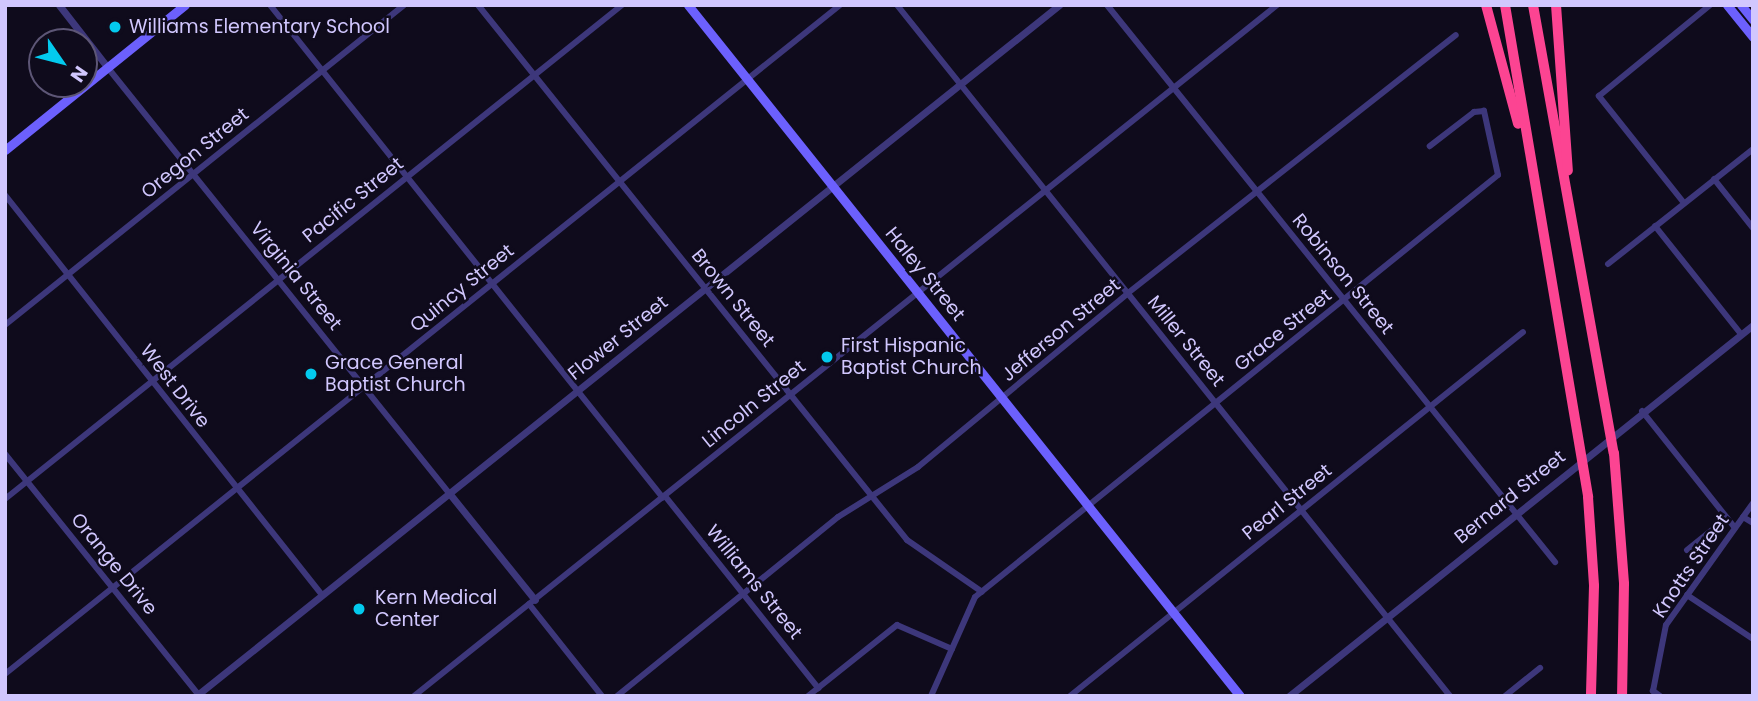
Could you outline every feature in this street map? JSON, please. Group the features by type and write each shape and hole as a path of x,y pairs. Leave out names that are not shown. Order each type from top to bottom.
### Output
{"highway":[{"path":"1486,5 1535,184"},
{"path":"1504,5 1588,496 1594,586 1591,696"},
{"path":"1533,5 1617,480 1624,584 1622,696"},
{"path":"1556,5 1572,219"}],"main road":[{"path":"5,150 185,5"},
{"name":"Haley Street","path":"688,5 1240,696"},
{"path":"1727,5 1753,37"},
{"path":"1741,5 1753,20"}],"street":[{"name":"Virginia Street","path":"59,5 449,493 602,696"},
{"name":"Williams Street","path":"270,5 321,72 818,688"},
{"name":"Oregon Street","path":"5,325 404,5"},
{"name":"Brown Street","path":"478,5 907,540 982,592"},
{"name":"Pacific Street","path":"5,499 622,5"},
{"name":"Quincy Street","path":"5,674 840,5"},
{"name":"Miller Street","path":"897,5 1450,696"},
{"name":"Flower Street","path":"197,695 1059,5"},
{"name":"Robinson Street","path":"1107,5 1555,562"},
{"name":"Lincoln Street","path":"414,696 1277,5"},
{"path":"1684,202 1599,96 1710,5"},
{"name":"Jefferson Street","path":"617,696 838,517 875,497 1003,399 1128,293 1456,35"},
{"name":"Grace Street","path":"982,592 1499,176 1485,111 1474,112 1430,146"},
{"path":"1608,264 1753,149"},
{"path":"1714,179 1753,228"},
{"name":"West Drive","path":"5,195 322,595"},
{"path":"1655,226 1741,334"},
{"name":"Bernard Street","path":"1289,696 1563,474 1753,325"},
{"name":"Pearl Street","path":"1070,696 1523,332"},
{"path":"1642,411 1735,528"},
{"name":"Orange Drive","path":"5,454 197,695"},
{"name":"Knotts Street","path":"1660,696 1653,691 1666,625 1753,503"},
{"path":"1743,517 1753,523"},
{"path":"1687,550 1727,518"},
{"path":"931,696 982,592"},
{"path":"1687,595 1753,639"},
{"path":"808,696 897,625 952,649"},
{"path":"1505,696 1539,668"}],"place":[{"name":"Williams Elementary School","path":"115,27"},
{"name":"First Hispanic Baptist Church","path":"827,357"},
{"name":"Grace General Baptist Church","path":"311,374"},
{"name":"Kern Medical Center","path":"359,609"}]}
